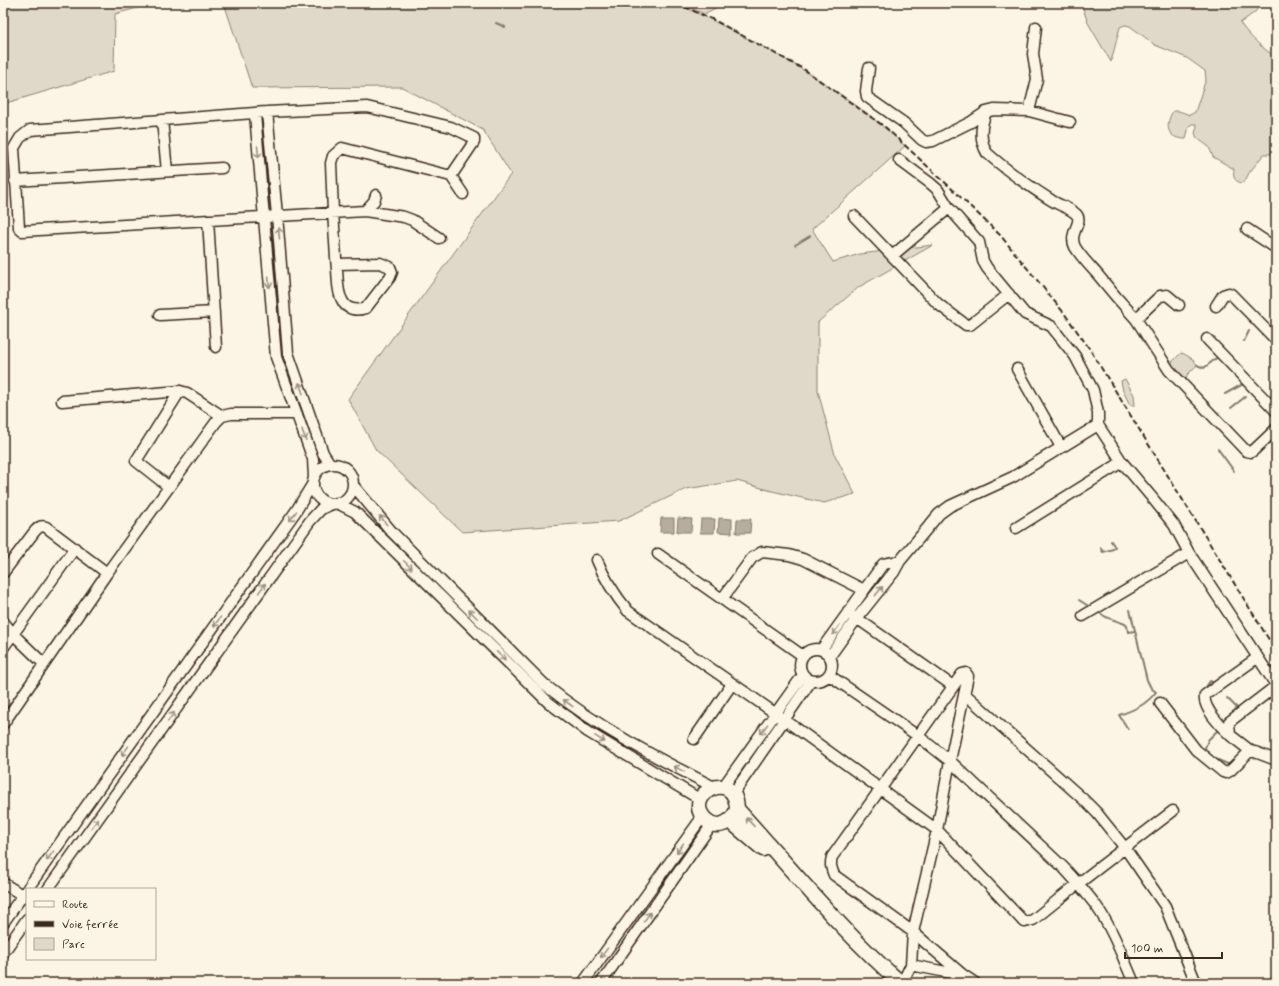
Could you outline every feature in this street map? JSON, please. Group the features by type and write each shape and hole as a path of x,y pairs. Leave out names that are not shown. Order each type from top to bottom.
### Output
{"highway":[{"path":"723,789 737,801 734,815 725,824 718,825 707,820 700,808 701,800 704,794 723,789"},
{"path":"734,815 854,952 889,983"},
{"path":"734,815 876,961 901,983"}],"street":[{"path":"1030,111 1037,79 1033,54 1036,27"},
{"path":"870,68 866,95 926,142 933,141 971,122 986,112 994,110 1030,111 1070,122"},
{"path":"439,238 412,220 404,217 365,211 22,231 19,228 14,148 20,138 30,130 267,112 367,107 457,129 472,136 475,140 451,176"},
{"path":"267,112 278,216 288,353 323,453 330,464"},
{"path":"986,112 981,129 985,150 987,153 1008,170 1051,200 1075,213 1079,218 1072,238 1075,247 1085,261 1136,319 1169,370 1243,450 1248,452 1254,450 1276,430"},
{"path":"255,114 276,357 313,459 316,495 326,502 355,512 548,702 588,732 701,800"},
{"path":"162,120 167,170"},
{"path":"337,264 380,263 390,267 392,272 390,277 366,308 360,310 352,309 346,306 342,301 337,264 331,162 333,156 342,148 451,176 463,194"},
{"path":"898,160 930,183 979,242 983,261 987,268 1025,314 1051,326 1075,356 1092,390 1098,413 1098,425 1122,462 1174,525 1189,553 1276,686 1231,719 1229,725 1230,735"},
{"path":"16,181 167,170 222,168"},
{"path":"365,211 374,201 376,195"},
{"path":"892,256 950,208"},
{"path":"854,216 938,304 966,325 970,325 1009,294"},
{"path":"208,220 216,347"},
{"path":"1248,229 1276,248"},
{"path":"1216,306 1223,295 1226,293 1231,294 1276,340"},
{"path":"1136,319 1160,296 1167,295 1180,305"},
{"path":"160,315 214,312"},
{"path":"1207,339 1276,411"},
{"path":"276,357 288,353"},
{"path":"1017,368 1061,447"},
{"path":"62,401 180,391 187,393 222,416"},
{"path":"169,487 136,461 180,391"},
{"path":"3,724 108,573 216,422 222,416 231,414 297,414"},
{"path":"825,653 857,618 894,572 900,561 939,514 950,506 1013,477 1098,425"},
{"path":"1016,528 1122,462"},
{"path":"27,888 296,511 320,468 330,464 336,464 347,468 353,479 352,491 348,497 343,501 321,509 310,521 49,888"},
{"path":"353,485 392,532 545,685 569,705 601,726 723,789"},
{"path":"3,573 39,526 43,525 108,573"},
{"path":"3,648 75,548"},
{"path":"722,599 752,558 762,552 789,555 802,559 864,590"},
{"path":"1083,616 1189,553"},
{"path":"658,554 803,656"},
{"path":"597,560 614,594 628,611 785,720 880,790 938,830 1025,922 1033,920 1173,811"},
{"path":"825,653 848,612 883,564 900,561"},
{"path":"848,612 953,686"},
{"path":"3,621 13,634 44,664"},
{"path":"811,650 825,653 832,665 829,675 821,681 812,681 803,675 800,665 803,656 811,650"},
{"path":"1257,658 1205,695 1204,701 1210,714 1230,735 1252,752 1276,760"},
{"path":"901,983 911,965 913,932 938,830 950,761 965,694 968,676 966,672 962,674 953,686 832,857 831,868 834,875 913,932 963,975 975,983"},
{"path":"723,789 803,675"},
{"path":"829,675 918,736 950,761 1079,883 1108,924 1134,983"},
{"path":"723,789 785,720 812,681"},
{"path":"694,739 732,684"},
{"path":"965,694 1083,799 1097,813 1126,848 1165,906 1196,983"},
{"path":"1160,703 1196,750 1223,772 1226,773 1230,771 1247,753 1252,752"},
{"path":"141,728 155,739"},
{"path":"582,983 707,820"},
{"path":"601,983 707,820"},
{"path":"3,883 22,895"},
{"path":"3,923 26,889"},
{"path":"3,953 26,920"},
{"path":"911,965 963,975"}],"green space":[{"path":"4,3 156,3 115,14 114,71 3,104"},
{"path":"224,3 676,3 737,33 796,66 853,103 880,124 905,146 812,229 833,262 860,254 933,245 859,287 818,322 818,391 835,455 855,494 824,503 737,481 686,489 619,521 462,532 376,450 348,399 511,174 483,130 402,87 252,88"},
{"path":"679,3 725,3 704,14"},
{"path":"1081,3 1262,3 1255,12 1240,23 1256,42 1276,57 1276,140 1271,154 1264,154 1242,183 1234,178 1234,169 1213,157 1209,147 1197,138 1195,133 1197,127 1196,124 1189,126 1186,139 1175,137 1171,134 1168,126 1173,111 1179,111 1190,115 1195,112 1206,79 1205,71 1187,58 1155,45 1130,26 1125,25 1120,27 1111,62 1088,23"},
{"path":"1181,353 1194,361 1197,365 1187,375 1186,381 1172,365 1172,362"},
{"path":"1125,379 1134,395 1135,405 1130,405 1123,391 1121,381"}],"shaded area":[{"path":"661,518 674,518 674,532 660,532"},
{"path":"678,518 692,519 691,532 677,532"},
{"path":"719,518 732,519 732,533 718,532"},
{"path":"701,519 715,519 714,533 700,533"},
{"path":"737,519 751,519 750,533 736,533"}],"waterway":[{"path":"496,23 505,27"},
{"path":"795,245 810,236"},
{"path":"1244,341 1249,331"},
{"path":"1197,365 1204,368 1219,356"},
{"path":"1225,394 1245,383"},
{"path":"1231,408 1245,397"},
{"path":"1218,449 1234,471"},
{"path":"1101,548 1103,552 1113,549 1115,547 1111,541"},
{"path":"1079,600 1090,607"},
{"path":"1128,729 1119,715 1139,706 1156,692 1151,688 1147,680 1130,610"},
{"path":"1098,612 1106,617 1125,624 1128,632 1135,631"},
{"path":"1204,690 1210,681 1214,683"},
{"path":"1227,698 1237,708 1233,713"},
{"path":"1220,728 1208,740 1205,748 1213,758 1230,765"}],"railway":[{"path":"676,3 714,20 805,70 885,127 1000,235 1064,313 1089,348 1276,651"}]}
